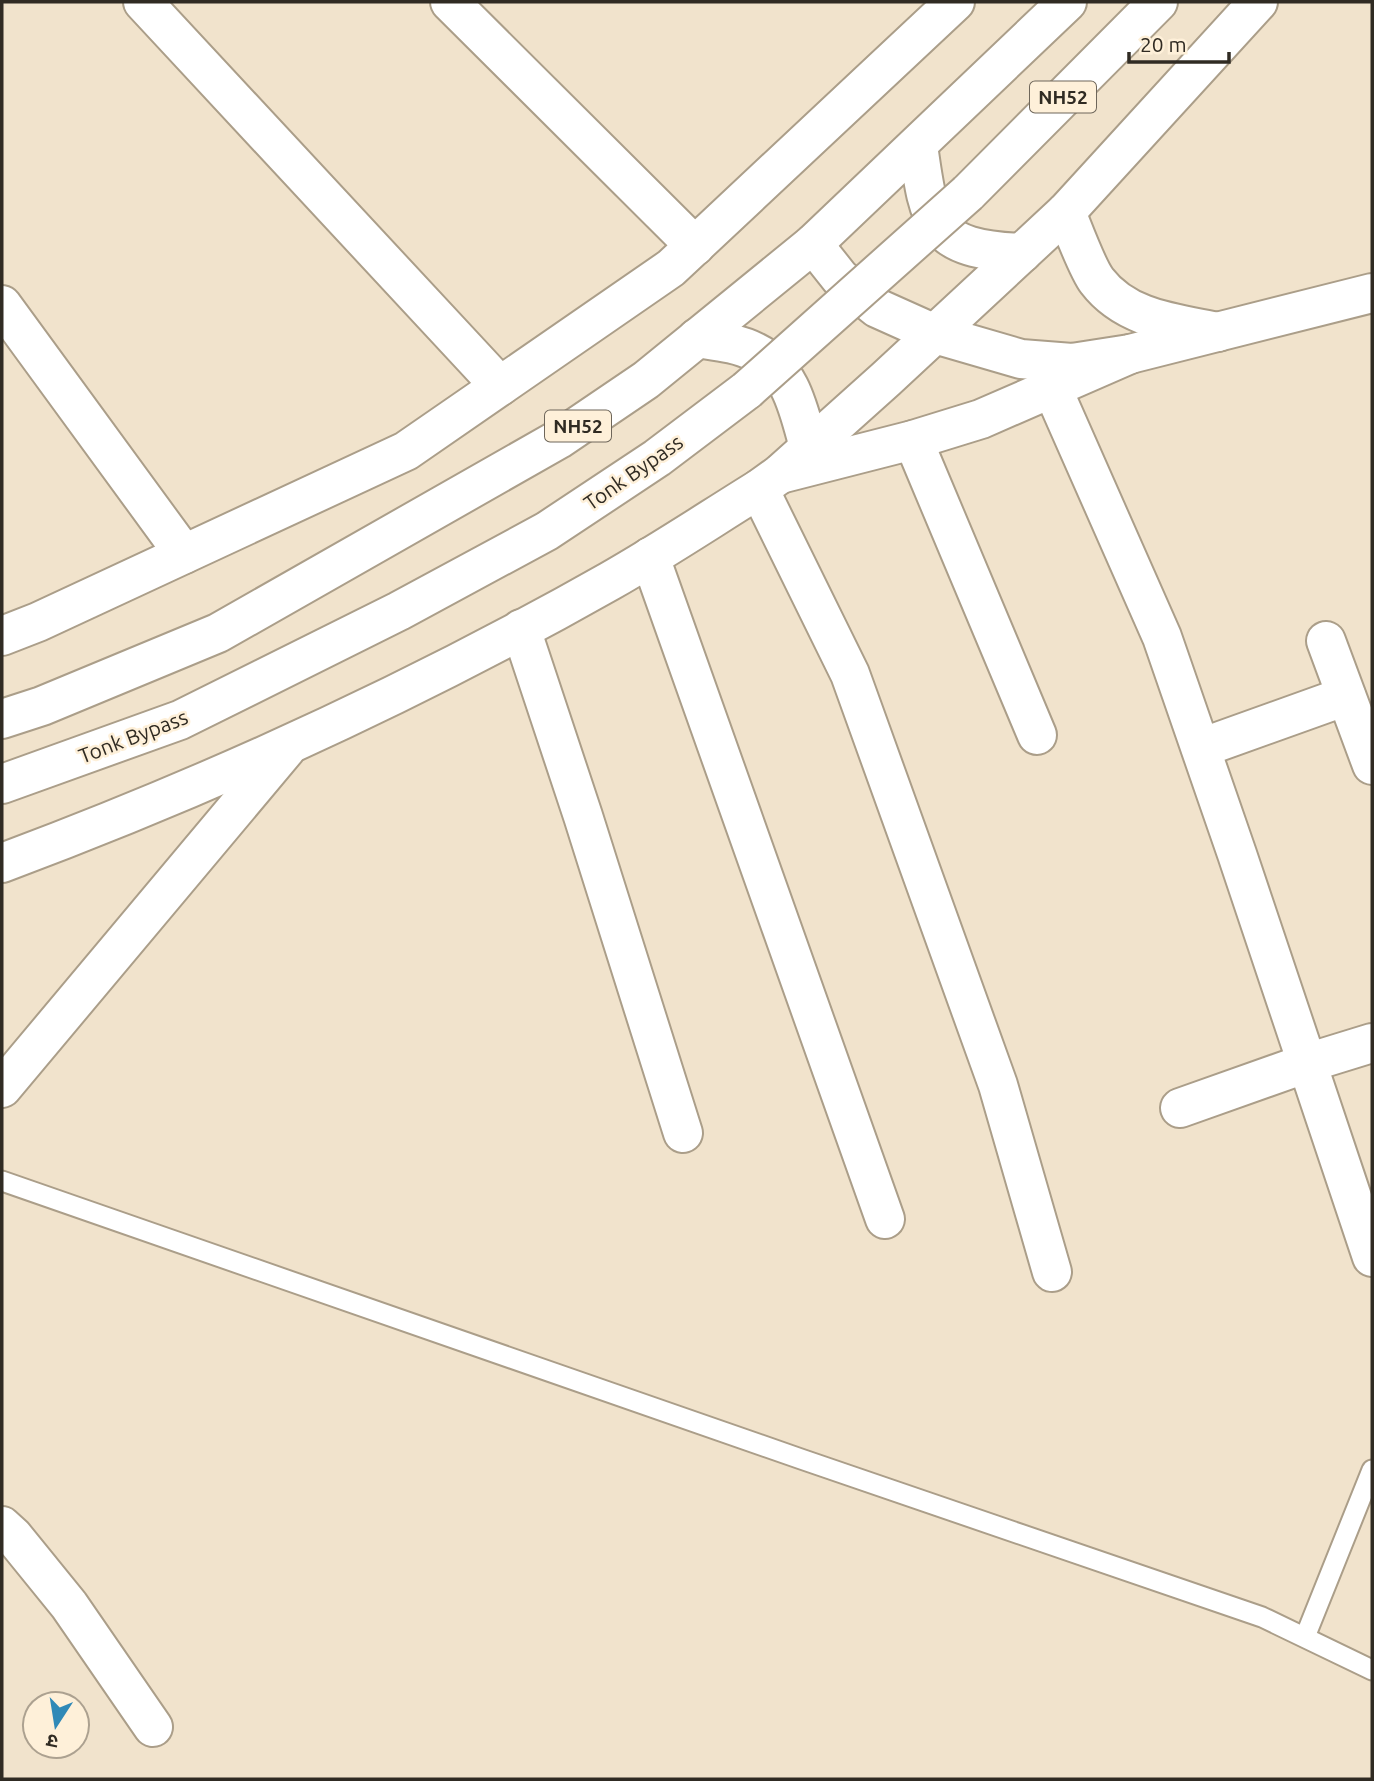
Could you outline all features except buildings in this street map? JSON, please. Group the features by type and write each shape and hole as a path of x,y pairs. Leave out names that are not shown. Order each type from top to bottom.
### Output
{"main road":[{"path":"143,2 500,386"},
{"path":"450,2 695,246"},
{"path":"2,636 38,622 405,451 671,268 955,2"},
{"name":"NH52","path":"2,719 42,706 218,633 559,439 646,380 813,244 1067,2"},
{"name":"Tonk Bypass","path":"2,784 180,720 399,611 547,531 657,457 747,390 968,192 1158,2"},
{"path":"2,863 102,826 292,742 427,678 650,557 769,481 935,334 1066,212 1258,2"},
{"path":"918,145 930,213 944,232 961,244 988,251 1022,253"},
{"path":"1066,212 1096,280 1116,299 1147,318 1218,332"},
{"path":"813,244 840,278 877,308 935,334 1021,359 1072,363 1130,354 1370,299"},
{"path":"2,305 184,554"},
{"path":"698,338 738,345 756,352 772,363 786,379 796,400 809,447"},
{"path":"769,481 981,419 1130,354"},
{"path":"1052,388 1162,637 1369,1238"},
{"path":"913,440 1037,735"},
{"path":"769,481 850,674 998,1085 1052,1272"},
{"path":"650,557 885,1219"},
{"path":"521,629 683,1133"},
{"path":"1326,641 1372,765"},
{"path":"1201,748 1346,696"},
{"path":"2,1088 292,742"},
{"path":"1180,1108 1372,1043"},
{"path":"2,1527 13,1536 69,1605 152,1727"}],"lane":[{"path":"2,1181 801,1460 1249,1612 1372,1670"},
{"path":"1305,1637 1372,1470"}]}
